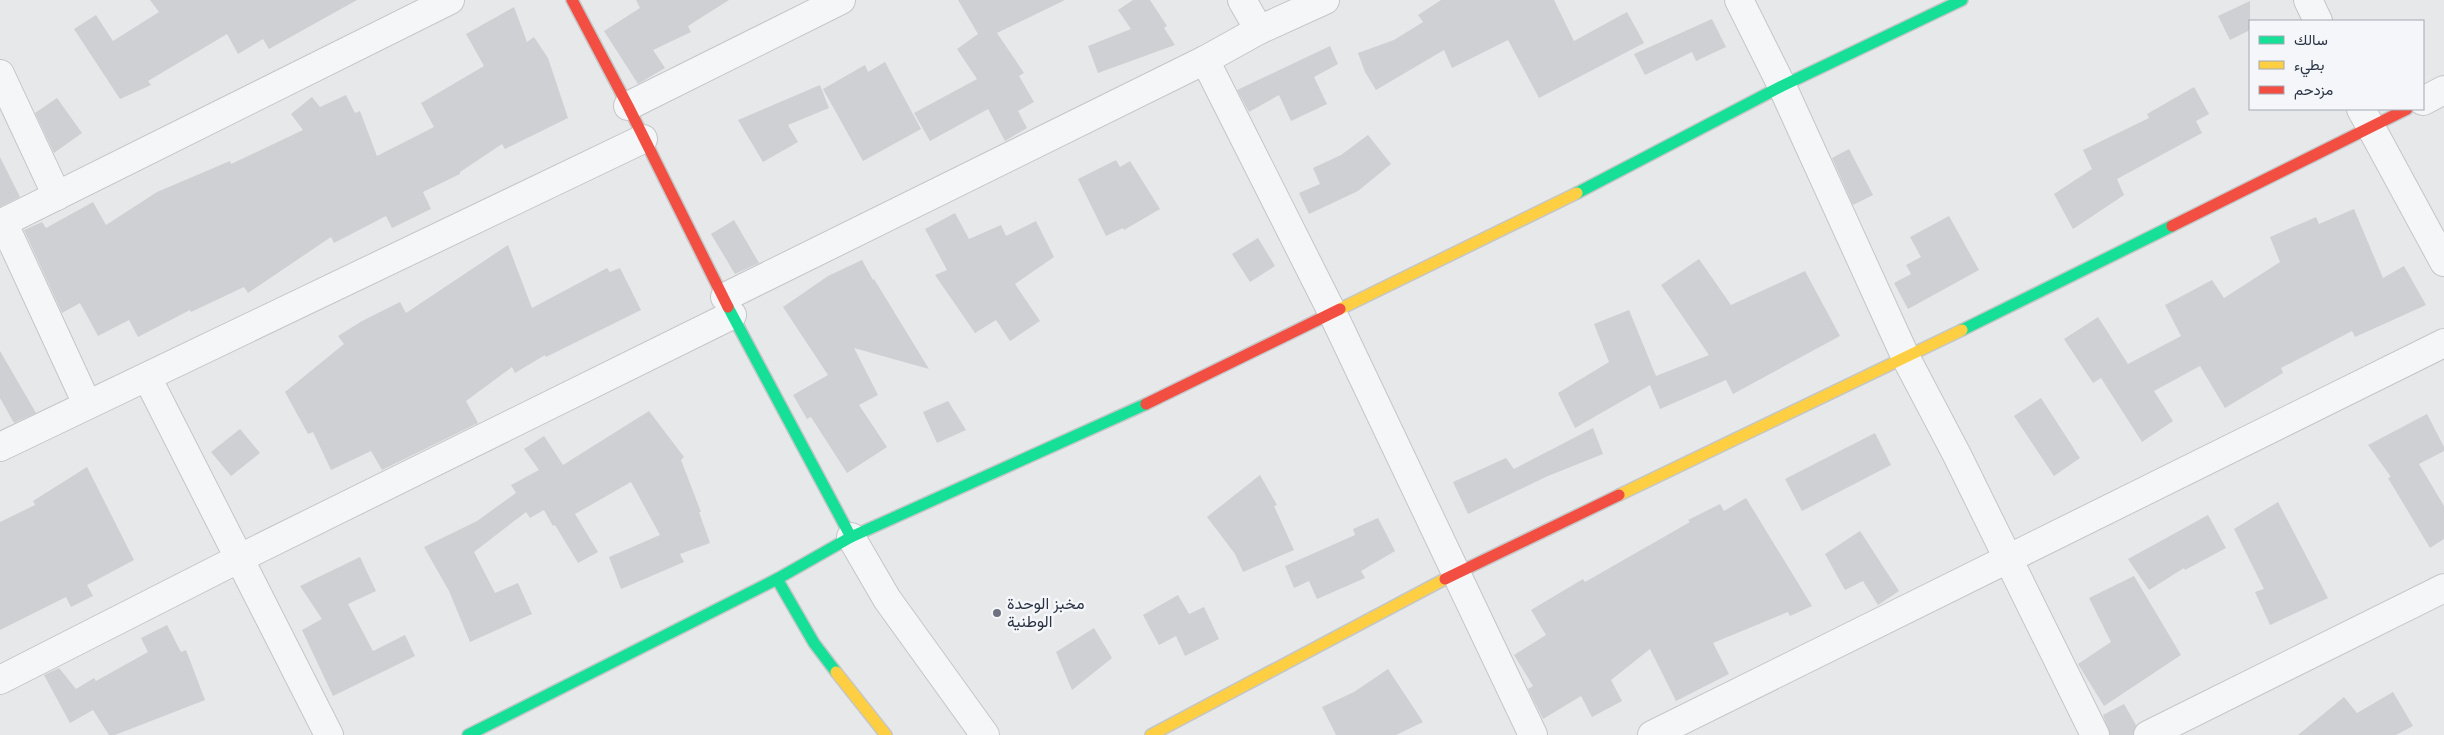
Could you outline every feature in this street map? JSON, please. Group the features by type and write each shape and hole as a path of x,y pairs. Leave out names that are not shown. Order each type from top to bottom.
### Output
{"street":[{"path":"87,404 1,223 450,0"},
{"path":"572,0 729,306 851,537 887,599 985,735"},
{"path":"628,106 841,0"},
{"path":"1242,0 1259,30"},
{"path":"0,680 729,306 1205,60 1259,30 1325,0"},
{"path":"1739,0 1782,86 1906,358 1957,455 2006,558 2095,735"},
{"path":"468,735 591,675 648,643 777,579 851,537 1099,427 1556,204 1782,86 1962,0"},
{"path":"2308,0 2318,20"},
{"path":"1205,60 1332,312 1533,735"},
{"path":"0,74 57,196"},
{"path":"2424,100 2444,90"},
{"path":"1151,735 1456,573 1906,358 2365,118 2402,110"},
{"path":"2365,118 2444,262"},
{"path":"0,447 644,139"},
{"path":"1652,735 2006,558 2444,343"},
{"path":"147,377 329,735"},
{"path":"777,579 814,643 886,735"},
{"path":"2148,735 2444,588"}],"building":[{"path":"150,0 357,0 269,49 263,39 238,54 227,34 148,81 151,85 120,99 74,29 96,15 113,41 159,12"},
{"path":"636,0 729,0 688,26 691,32 653,50 665,68 638,84 604,31 640,8"},
{"path":"958,0 1065,0 997,33 1024,73 1019,76 1034,102 1018,111 1027,128 1005,141 988,109 930,141 914,113 977,79 957,49 978,34"},
{"path":"1133,0 1150,0 1167,26 1164,28 1175,45 1098,73 1088,46 1131,29 1118,10"},
{"path":"1441,0 1554,0 1574,41 1627,12 1644,43 1539,98 1508,40 1452,68 1444,50 1376,90 1365,72 1358,53 1394,40 1423,22 1418,15"},
{"path":"2250,1 2249,30 2230,40 2218,16"},
{"path":"514,7 527,42 534,37 548,58 568,118 505,149 502,144 460,172 460,174 423,192 431,209 392,228 386,216 334,243 331,237 248,293 244,287 191,312 190,310 138,337 129,320 98,336 80,303 62,313 24,230 42,222 46,228 93,202 106,225 157,192 230,161 231,164 303,130 291,114 312,97 320,107 346,95 355,113 360,111 377,156 434,127 421,103 484,66 466,34"},
{"path":"1712,19 1726,47 1696,61 1692,52 1645,75 1634,54"},
{"path":"1330,46 1338,64 1314,77 1327,104 1291,121 1279,95 1249,112 1237,90"},
{"path":"885,62 921,129 863,161 823,89 865,65 868,72"},
{"path":"820,85 829,108 788,125 798,142 763,162 738,120"},
{"path":"2194,87 2209,114 2196,121 2202,133 2117,179 2124,195 2073,229 2054,194 2092,169 2083,150 2149,118 2147,114"},
{"path":"57,98 82,133 54,153 35,113"},
{"path":"1368,135 1391,164 1358,191 1309,214 1299,193 1320,184 1313,168 1341,155"},
{"path":"1849,149 1873,195 1853,205 1832,158"},
{"path":"0,157 20,197 0,207"},
{"path":"1116,160 1120,167 1130,161 1160,209 1124,230 1123,228 1106,236 1078,179"},
{"path":"2354,209 2383,278 2404,266 2426,305 2355,337 2352,331 2281,368 2283,373 2225,408 2200,366 2154,391 2173,421 2142,442 2101,378 2093,383 2064,339 2098,317 2128,364 2181,336 2165,305 2212,280 2224,298 2280,262 2270,237 2316,217 2319,224"},
{"path":"955,213 969,239 1001,225 1006,236 1036,221 1054,257 1015,284 1040,321 1010,341 996,320 975,333 935,275 947,270 925,229"},
{"path":"1949,216 1979,270 1908,309 1894,283 1911,274 1906,265 1921,257 1910,237"},
{"path":"734,220 759,263 735,274 711,234"},
{"path":"1258,238 1275,266 1250,282 1232,254"},
{"path":"508,245 532,308 607,268 610,272 620,268 641,310 546,357 545,355 515,373 512,367 466,401 478,423 382,470 371,451 331,470 313,432 308,434 285,392 344,344 338,336 362,321 400,302 406,313"},
{"path":"1699,259 1731,305 1805,271 1840,336 1733,394 1726,380 1660,409 1650,385 1575,428 1558,393 1609,362 1594,324 1629,310 1656,376 1709,355 1661,285"},
{"path":"862,260 929,369 854,348 878,395 859,405 887,447 847,473 811,417 807,419 793,395 828,375 783,307 828,276"},
{"path":"0,351 36,413 14,423 0,398"},
{"path":"2041,398 2080,458 2054,476 2014,416"},
{"path":"948,401 966,430 937,443 923,412"},
{"path":"649,411 684,457 681,460 701,512 699,512 710,543 680,554 684,562 621,589 609,557 660,535 631,482 575,514 598,552 578,563 544,510 530,518 526,512 474,552 495,593 518,583 532,614 470,642 449,591 424,547 477,521 516,493 511,485 539,470 524,449 544,436 563,465"},
{"path":"2427,414 2444,447 2444,451 2419,464 2444,506 2444,539 2430,548 2388,478 2391,477 2368,445"},
{"path":"1593,428 1603,454 1548,476 1468,514 1453,482 1506,458 1514,469"},
{"path":"240,429 260,453 231,476 211,452"},
{"path":"1875,433 1891,465 1802,511 1785,479"},
{"path":"87,467 134,560 87,585 93,596 71,607 66,597 0,630 0,522 35,505 33,501"},
{"path":"1260,475 1277,505 1274,506 1294,550 1243,572 1235,554 1207,517"},
{"path":"1746,498 1812,606 1790,616 1788,612 1713,643 1729,674 1676,701 1650,649 1611,680 1622,701 1592,717 1581,696 1543,719 1528,689 1533,686 1514,655 1546,635 1531,610 1583,579 1585,582 1690,522 1688,520 1720,504 1724,511"},
{"path":"2278,502 2328,598 2270,625 2255,592 2264,589 2234,529"},
{"path":"2208,515 2226,548 2185,570 2184,568 2149,590 2128,559"},
{"path":"1378,518 1395,551 1361,571 1365,578 1317,599 1309,581 1294,588 1285,566 1355,535 1353,529"},
{"path":"1860,531 1899,591 1878,605 1863,581 1845,590 1825,554"},
{"path":"360,557 376,591 348,604 373,651 405,635 415,656 333,696 302,630 322,619 300,586"},
{"path":"2134,576 2181,655 2104,706 2078,664 2111,642 2089,598"},
{"path":"1178,595 1189,614 1204,607 1219,639 1185,656 1176,636 1159,645 1143,615"},
{"path":"167,625 181,652 186,650 205,700 115,735 109,735 93,710 70,723 44,675 59,668 76,689 94,678 96,681 148,652 141,638"},
{"path":"1094,628 1112,658 1072,690 1056,652"},
{"path":"1388,669 1423,722 1396,735 1336,735 1322,707 1354,692"},
{"path":"2393,692 2413,726 2396,735 2298,735 2344,697 2357,713"},
{"path":"2124,704 2136,725 2133,735 2110,735 2103,715"}],"traffic: fast":[{"path":"1577,193 1782,86 1962,0"},
{"path":"1962,330 2172,226"},
{"path":"728,307 851,537"},
{"path":"777,579 851,537 1146,404"},
{"path":"468,735 777,579 814,643 836,672"}],"traffic: slow":[{"path":"1340,309 1577,193"},
{"path":"1619,495 1962,330"},
{"path":"1151,735 1445,579"},
{"path":"836,672 886,735"}],"traffic: jam":[{"path":"572,0 628,106 728,307"},
{"path":"2172,226 2405,110"},
{"path":"1146,404 1340,309"},
{"path":"1445,579 1619,495"}],"place":[{"name":"مخبز الوحدة الوطنية","path":"997,613"}]}
